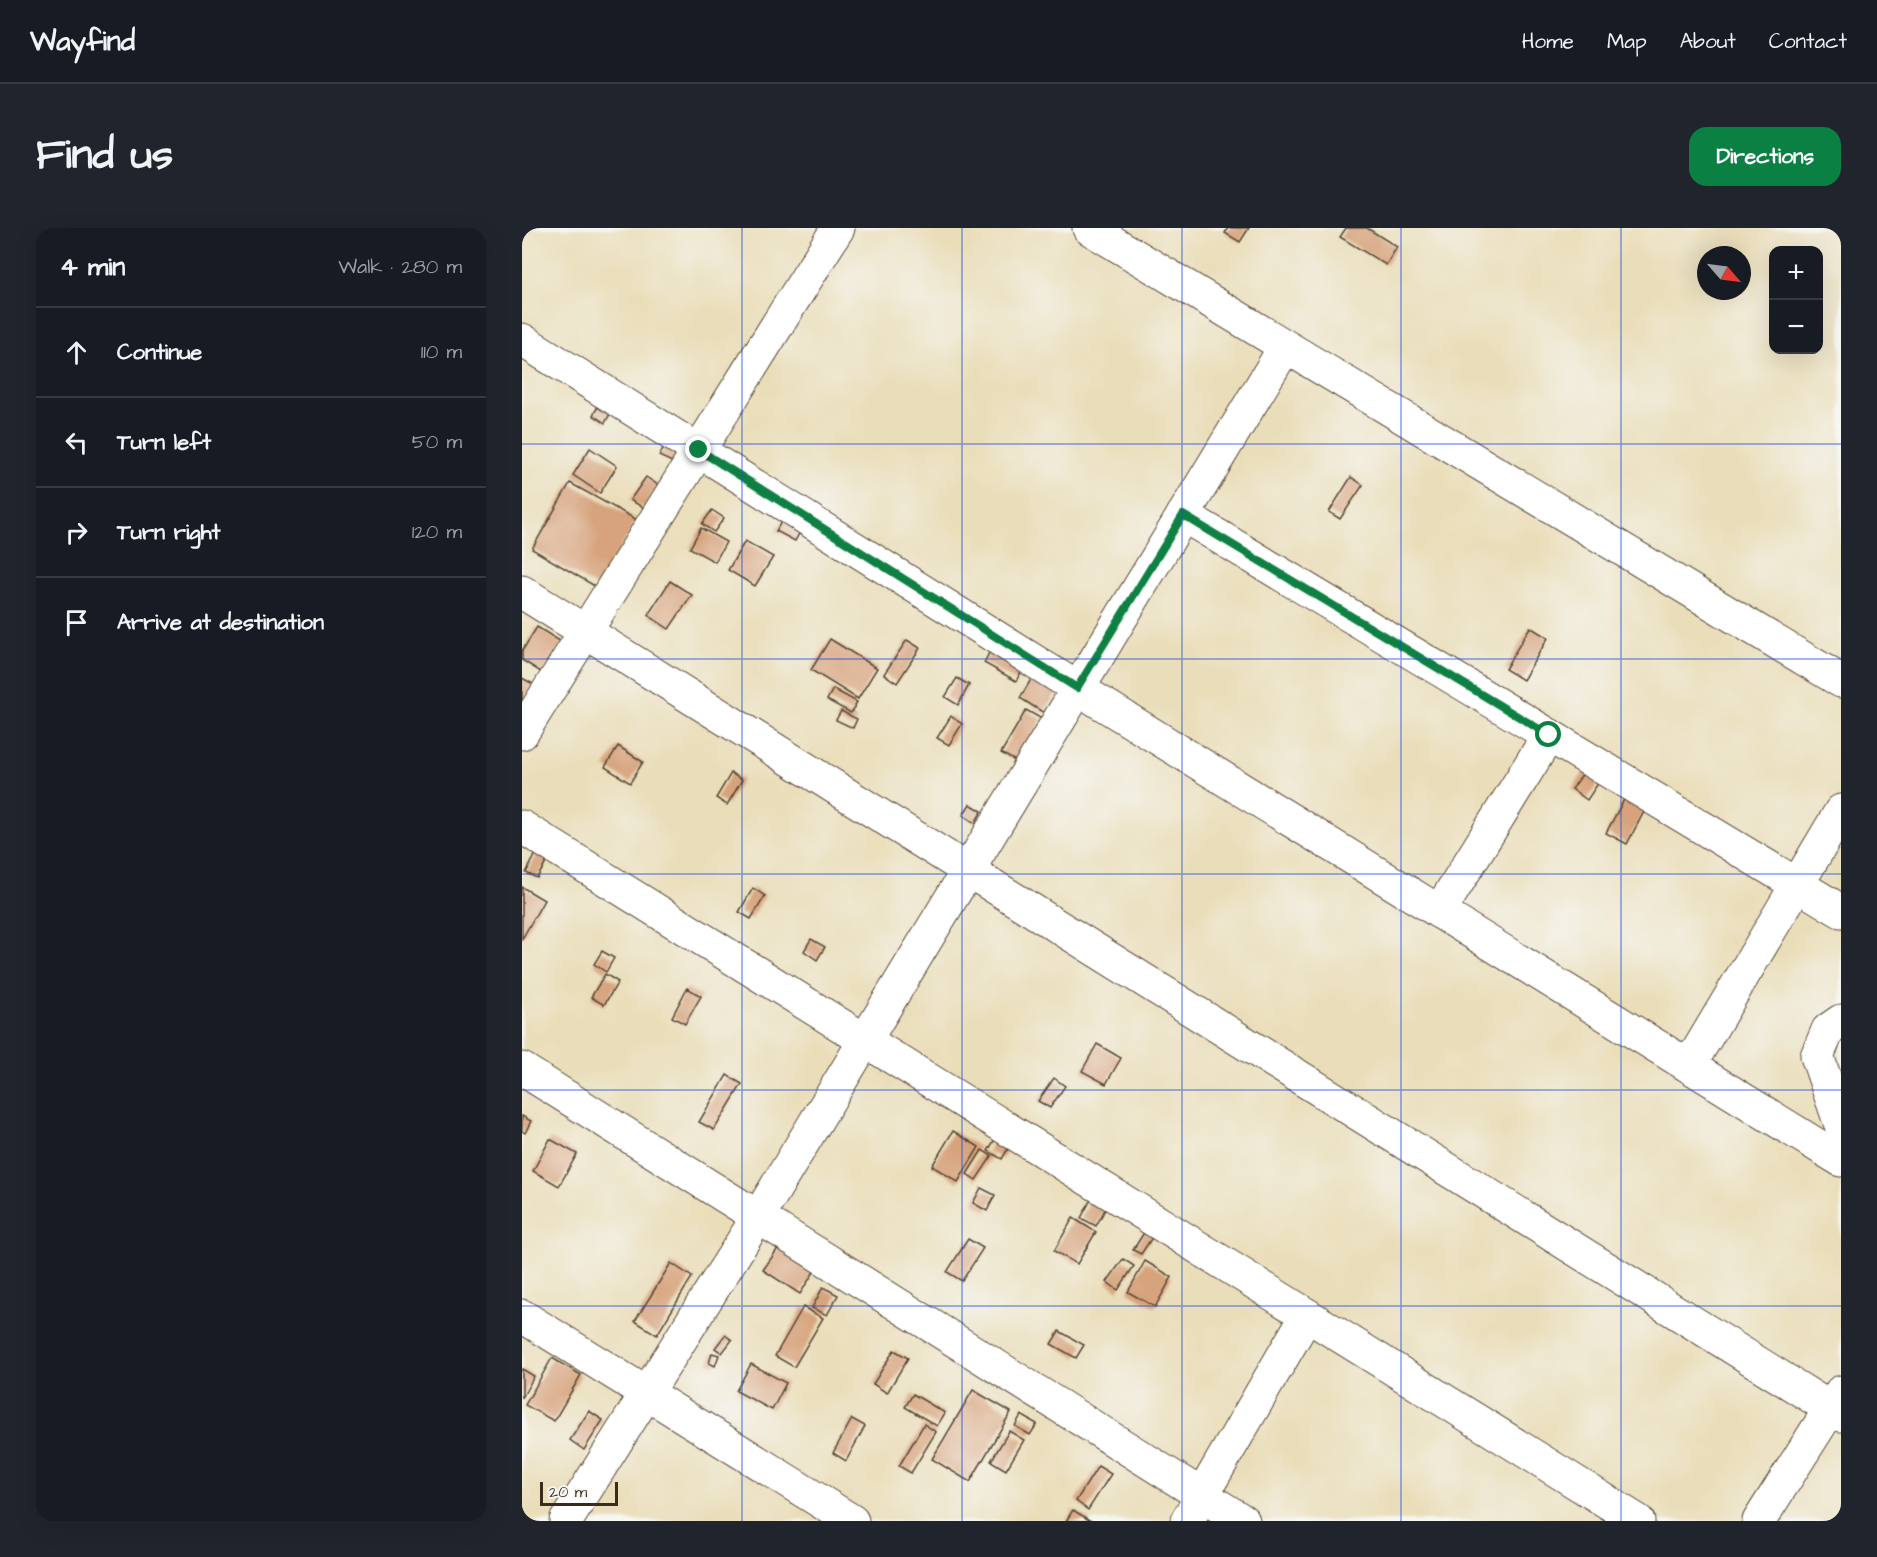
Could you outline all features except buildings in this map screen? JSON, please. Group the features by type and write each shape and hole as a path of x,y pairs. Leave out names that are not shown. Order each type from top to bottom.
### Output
{"street":[{"path":"522,733 837,228"},
{"path":"1089,228 1841,681"},
{"path":"522,340 1077,688 1841,1160"},
{"path":"566,1521 758,1217 1285,347"},
{"path":"1183,515 1841,911"},
{"path":"522,592 967,870 1838,1405 1759,1521"},
{"path":"1439,912 1549,735"},
{"path":"1689,1066 1841,811"},
{"path":"522,827 1638,1521"},
{"path":"1841,1021 1828,1030 1817,1056 1841,1125"},
{"path":"522,1069 758,1217 1194,1508 1243,1521"},
{"path":"1194,1508 1307,1315"},
{"path":"522,1316 852,1521"}],"route":[{"path":"699,450 1077,688 1183,515 1549,735"}]}
